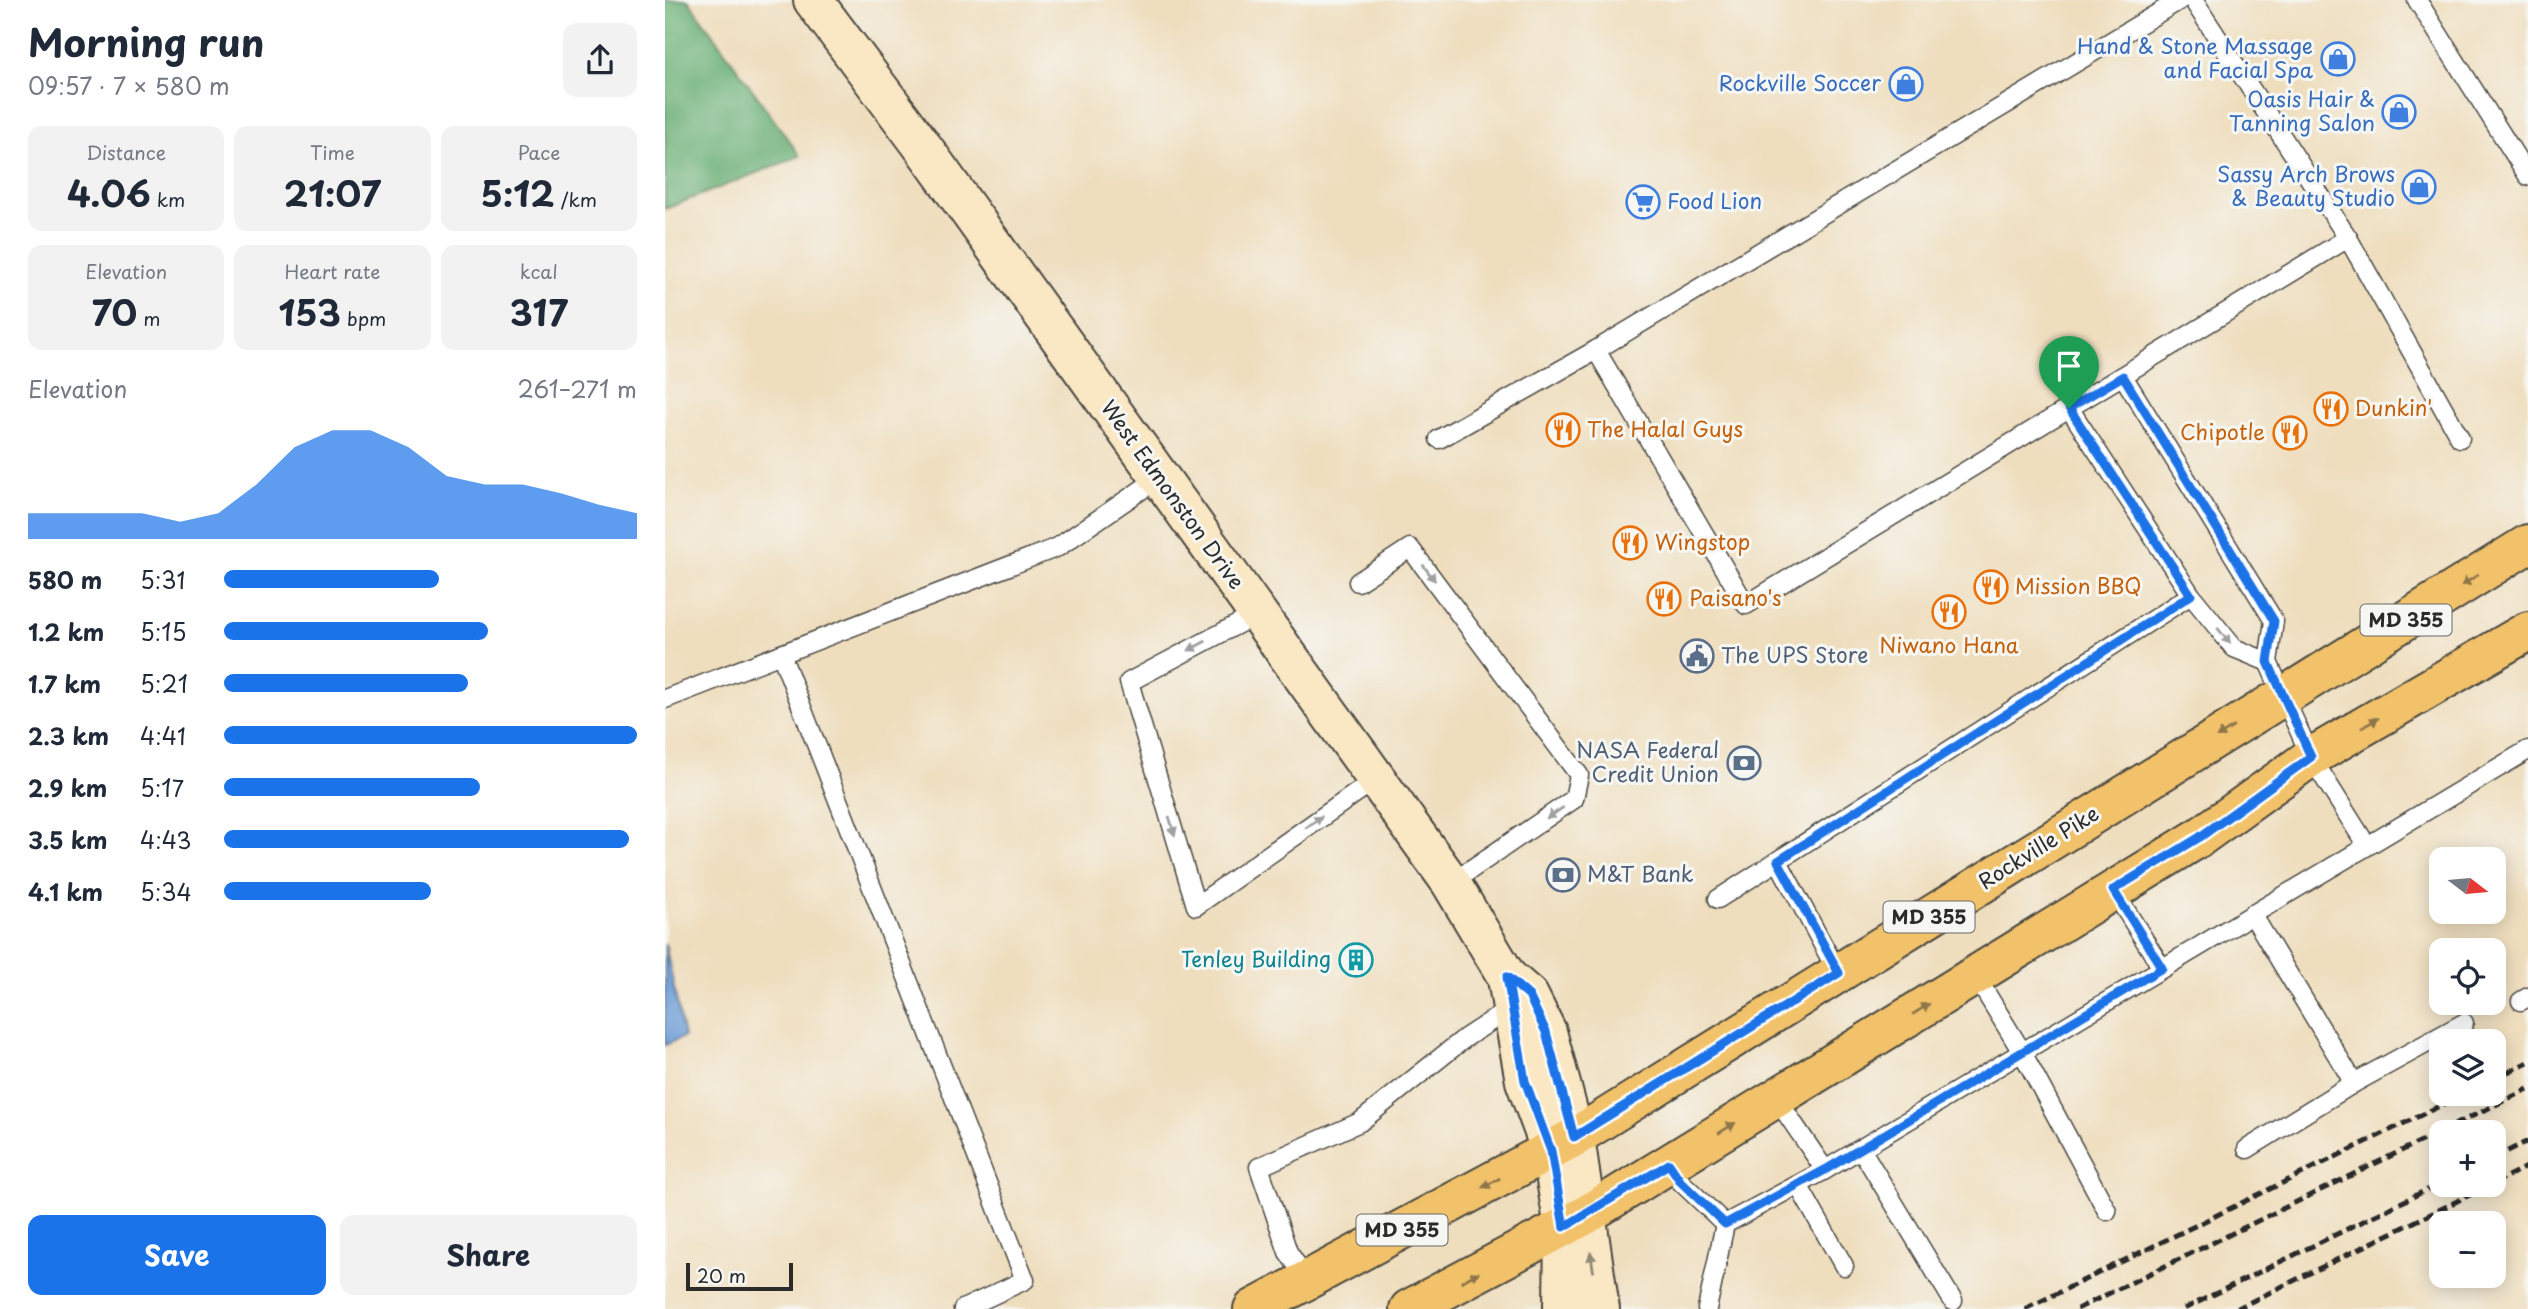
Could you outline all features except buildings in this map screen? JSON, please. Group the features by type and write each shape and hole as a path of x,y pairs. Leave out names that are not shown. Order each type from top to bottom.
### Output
{"main road":[{"name":"Rockville Pike","path":"1253,1309 1563,1144 1839,973 2275,679 2528,544"},
{"path":"1409,1309 1575,1221 2200,837 2311,757 2528,631"}],"street":[{"name":"West Edmonston Drive","path":"823,7 1451,883 1509,993 1525,1081 1563,1144 1575,1221"},
{"path":"1563,1309 1575,1221"},
{"path":"1575,1221 1600,1309"}],"lane":[{"path":"1439,439 1853,199 2180,0"},
{"path":"2193,0 2349,238 2460,438"},
{"path":"2417,0 2528,176"},
{"path":"1596,350 1746,605 2349,238"},
{"path":"2123,376 2274,621 2275,679 2311,757 2367,846"},
{"path":"2069,408 2191,595 2234,648 2275,679"},
{"path":"665,699 1058,547 1160,477"},
{"path":"1358,582 1410,548 1579,775 1574,799 1451,883"},
{"path":"1718,900 2191,595"},
{"path":"1257,614 1129,682 1196,906 1376,779"},
{"path":"781,654 1025,1280 963,1309"},
{"path":"1707,1309 1725,1224 1861,1149 2528,750"},
{"path":"1778,861 1839,973"},
{"path":"2113,890 2162,968"},
{"path":"2252,914 2354,1083"},
{"path":"1975,975 2022,1052 2107,1211"},
{"path":"1307,1280 1288,1252 1259,1167 1360,1122 1465,1038 1509,993"},
{"path":"2247,1149 2354,1083 2464,1023"},
{"path":"1776,1098 1825,1170"},
{"path":"1861,1149 1953,1301"},
{"path":"1669,1164 1681,1182 1725,1224"},
{"path":"1798,1185 1844,1266"}],"green space":[{"path":"665,0 688,0 800,156 665,209"}],"water":[{"path":"665,944 684,1037 665,1045"}],"railway":[{"path":"2506,1073 2528,1062"},
{"path":"2077,1309 2528,1089"},
{"path":"2025,1309 2439,1106"},
{"path":"2506,1152 2528,1141"},
{"path":"2506,1177 2528,1166"},
{"path":"2184,1309 2429,1189"},
{"path":"2236,1309 2465,1197"}],"place":[{"name":"Hand & Stone Massage and Facial Spa","path":"2338,59"},
{"name":"Rockville Soccer","path":"1906,84"},
{"name":"Oasis Hair & Tanning Salon","path":"2399,112"},
{"name":"Sassy Arch Brows & Beauty Studio","path":"2419,187"},
{"name":"Food Lion","path":"1643,202"},
{"name":"Dunkin'","path":"2331,409"},
{"name":"The Halal Guys","path":"1563,430"},
{"name":"Chipotle","path":"2290,433"},
{"name":"Wingstop","path":"1630,543"},
{"name":"Mission BBQ","path":"1991,587"},
{"name":"Paisano's","path":"1664,599"},
{"name":"Niwano Hana","path":"1949,612"},
{"name":"The UPS Store","path":"1697,656"},
{"name":"NASA Federal Credit Union","path":"1744,763"},
{"name":"M&T Bank","path":"1563,875"},
{"name":"Tenley Building","path":"1356,960"}],"route":[{"path":"2123,376 2274,621 2268,662 2311,757 2200,837 2113,890 2162,968 1825,1170 1725,1224 1681,1182 1669,1164 1564,1227 1551,1151 1525,1081 1507,977 1529,996 1546,1032 1559,1070 1574,1137 1839,973 1778,861 2191,595 2069,408 2123,376"}]}
